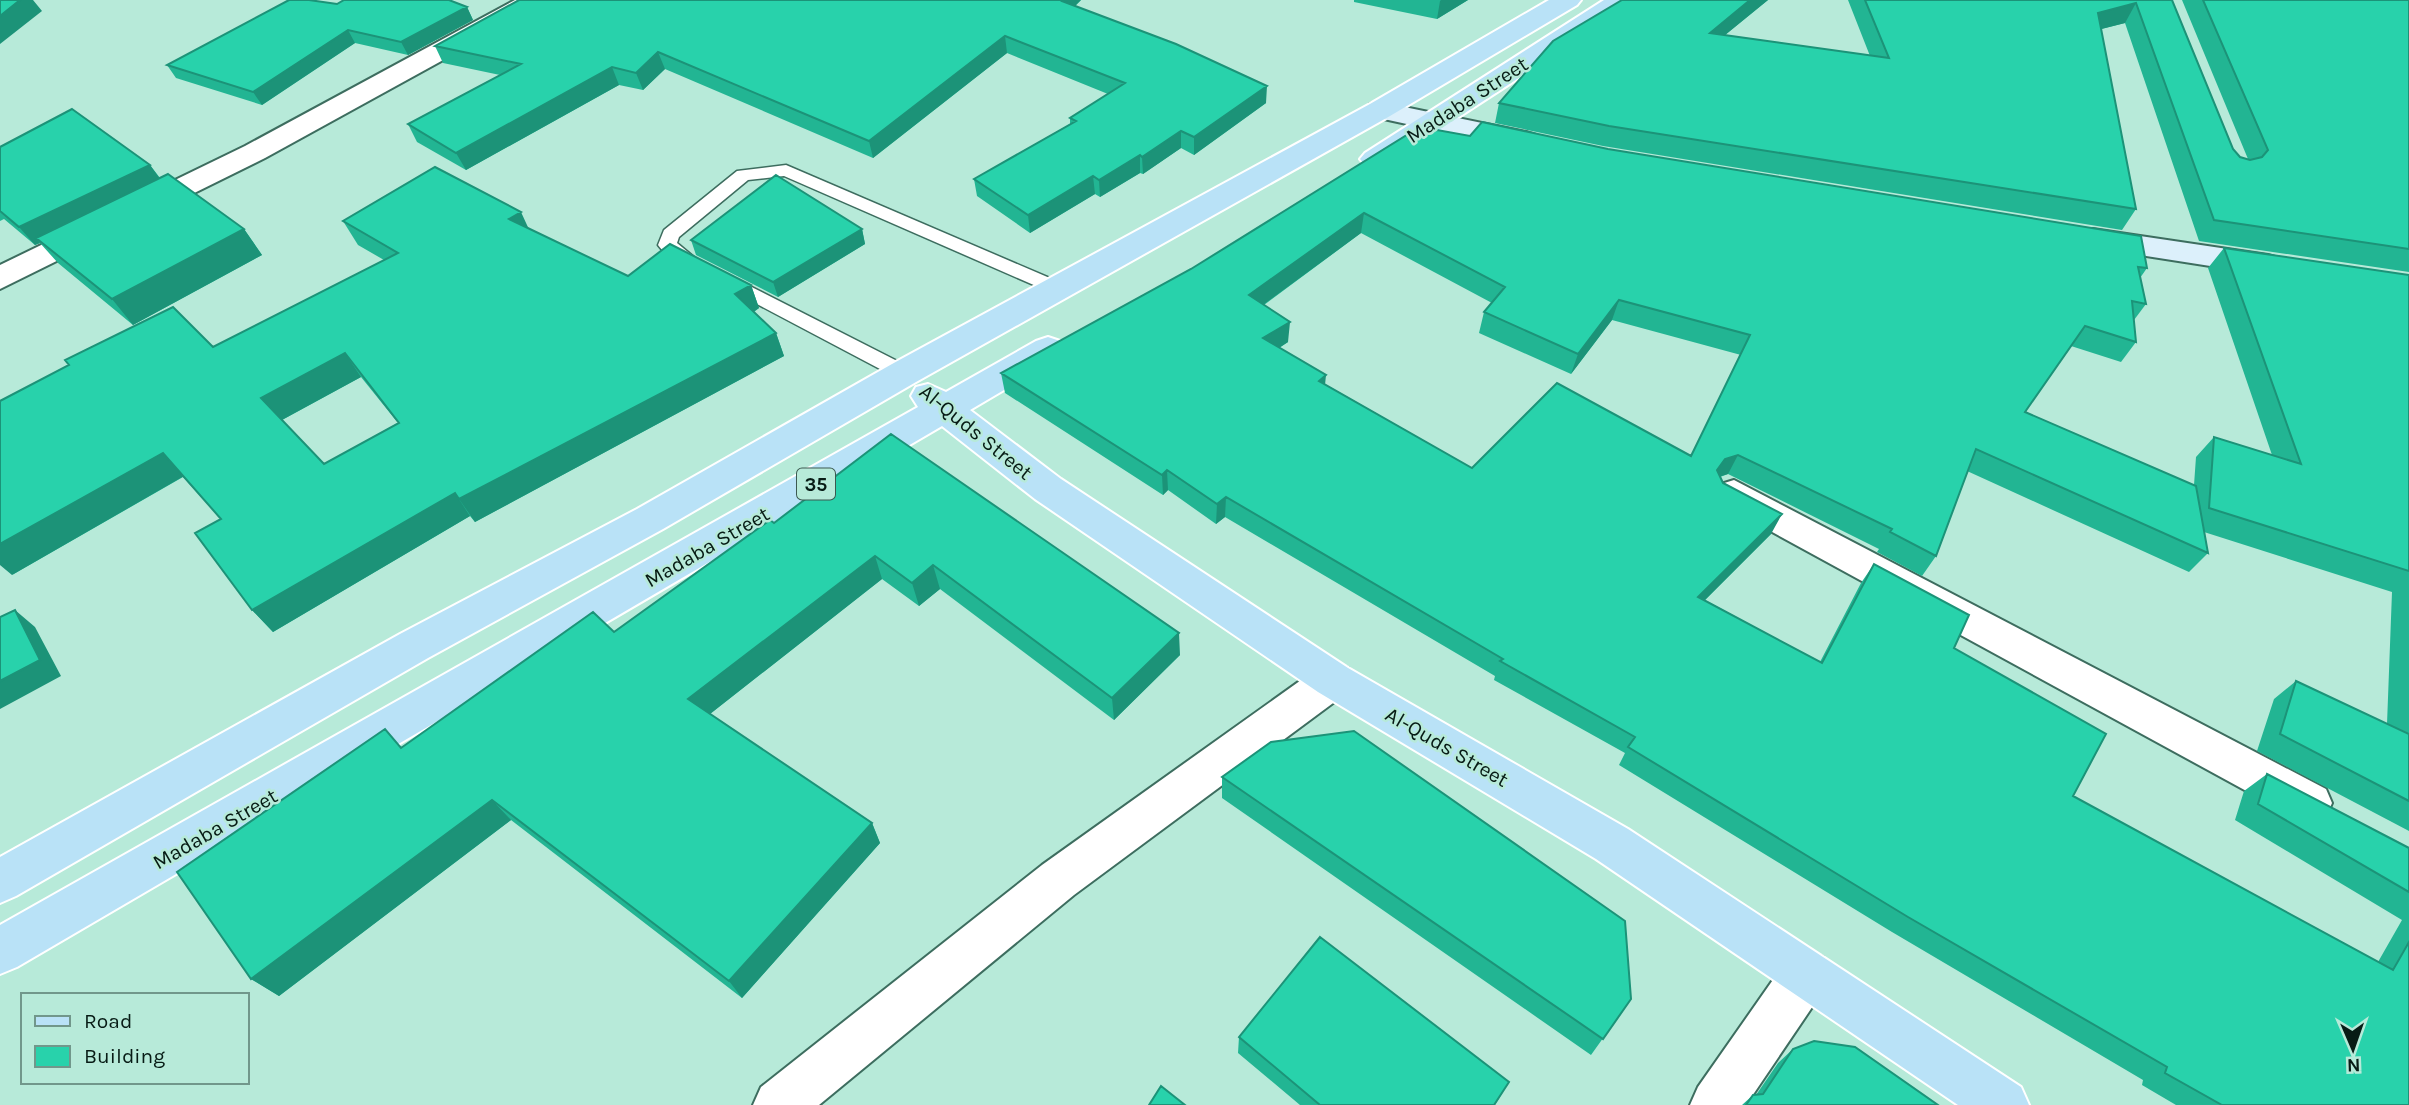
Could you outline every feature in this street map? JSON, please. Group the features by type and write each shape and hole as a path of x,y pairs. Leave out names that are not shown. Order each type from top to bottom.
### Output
{"main road":[{"name":"Madaba Street","path":"0,881 414,646 650,519 904,373 1380,110 1568,0"},
{"name":"Madaba Street","path":"1343,179 1622,0"},
{"path":"1380,110 1552,147"},
{"path":"2071,235 2301,269"},
{"name":"Madaba Street","path":"0,951 1082,330"},
{"name":"Al-Quds Street","path":"904,373 944,410 1048,489 1333,680 1612,845 2003,1105"}],"street":[{"path":"0,278 255,152 534,0"},
{"path":"1729,491 2337,818"},
{"path":"779,1105 1058,880 1333,680"},
{"path":"1716,1105 1806,974"}],"lane":[{"path":"904,373 676,254 667,245 671,233 743,175 786,170 1059,289"}],"building":[{"path":"0,0 20,0 0,16"},
{"path":"289,0 337,4 344,0 449,0 467,7 401,42 348,30 253,92 167,65"},
{"path":"519,0 1063,0 1176,44 1267,86 1194,137 1181,131 1142,157 1140,155 1099,180 1093,176 1028,215 974,179 1076,121 1070,118 1125,83 1005,36 869,141 658,52 636,73 612,67 456,153 408,124 521,64 435,46"},
{"path":"1622,0 1750,0 1710,33 1889,58 1865,0 2172,0 2233,149 2240,157 2250,160 2262,157 2268,150 2203,0 2409,0 2409,249 2214,220 2136,3 2098,13 2136,209 1609,126 1499,103 1553,41"},
{"path":"72,109 150,165 19,227 0,211 0,147"},
{"path":"1482,122 1608,149 2141,236 2147,268 2138,267 2146,304 2132,301 2136,342 2085,326 2025,412 2196,486 2208,553 1976,449 1936,556 1890,532 1892,529 1738,455 1725,459 1717,470 1723,483 1782,514 1698,597 1822,663 1874,564 1969,615 1954,648 2106,734 2073,796 2393,970 2409,942 2409,1105 2222,1105 2165,1073 2167,1067 1908,917 1628,747 1635,737 1500,661 1503,659 1226,497 1217,504 1167,470 1162,475 1001,373 1191,269 1410,133 1437,130 1470,136","holes":["1364,213 1505,287 1484,312 1578,354 1619,300 1750,335 1691,456 1557,383 1472,468 1319,381 1326,375 1263,338 1290,322 1249,295"]},
{"path":"435,167 521,212 509,219 628,276 670,244 751,285 735,294 776,333 459,499 455,493 252,610 195,533 221,519 163,453 0,544 0,401 69,365 65,360 173,307 213,347 398,253 343,221","holes":["345,353 399,423 324,464 261,398"]},
{"path":"168,174 244,229 112,299 36,238"},
{"path":"776,175 862,229 773,282 691,240"},
{"path":"2224,248 2409,275 2409,571 2209,508 2214,437 2301,464"},
{"path":"891,434 1179,633 1112,698 933,565 912,583 875,556 688,699 872,823 729,981 492,800 251,979 177,872 385,729 401,748 593,612 614,632 770,520 774,523"},
{"path":"15,610 40,660 0,681 0,617"},
{"path":"2296,681 2409,734 2409,801 2280,734"},
{"path":"1354,731 1625,921 1631,999 1603,1039 1222,777 1271,742"},
{"path":"2267,774 2409,848 2409,892 2258,804"},
{"path":"1320,937 1509,1082 1494,1105 1320,1105 1239,1037"},
{"path":"1814,1041 1855,1047 1938,1105 1746,1105 1753,1095 1763,1094 1793,1049"},
{"path":"1161,1086 1185,1105 1149,1105"}]}
